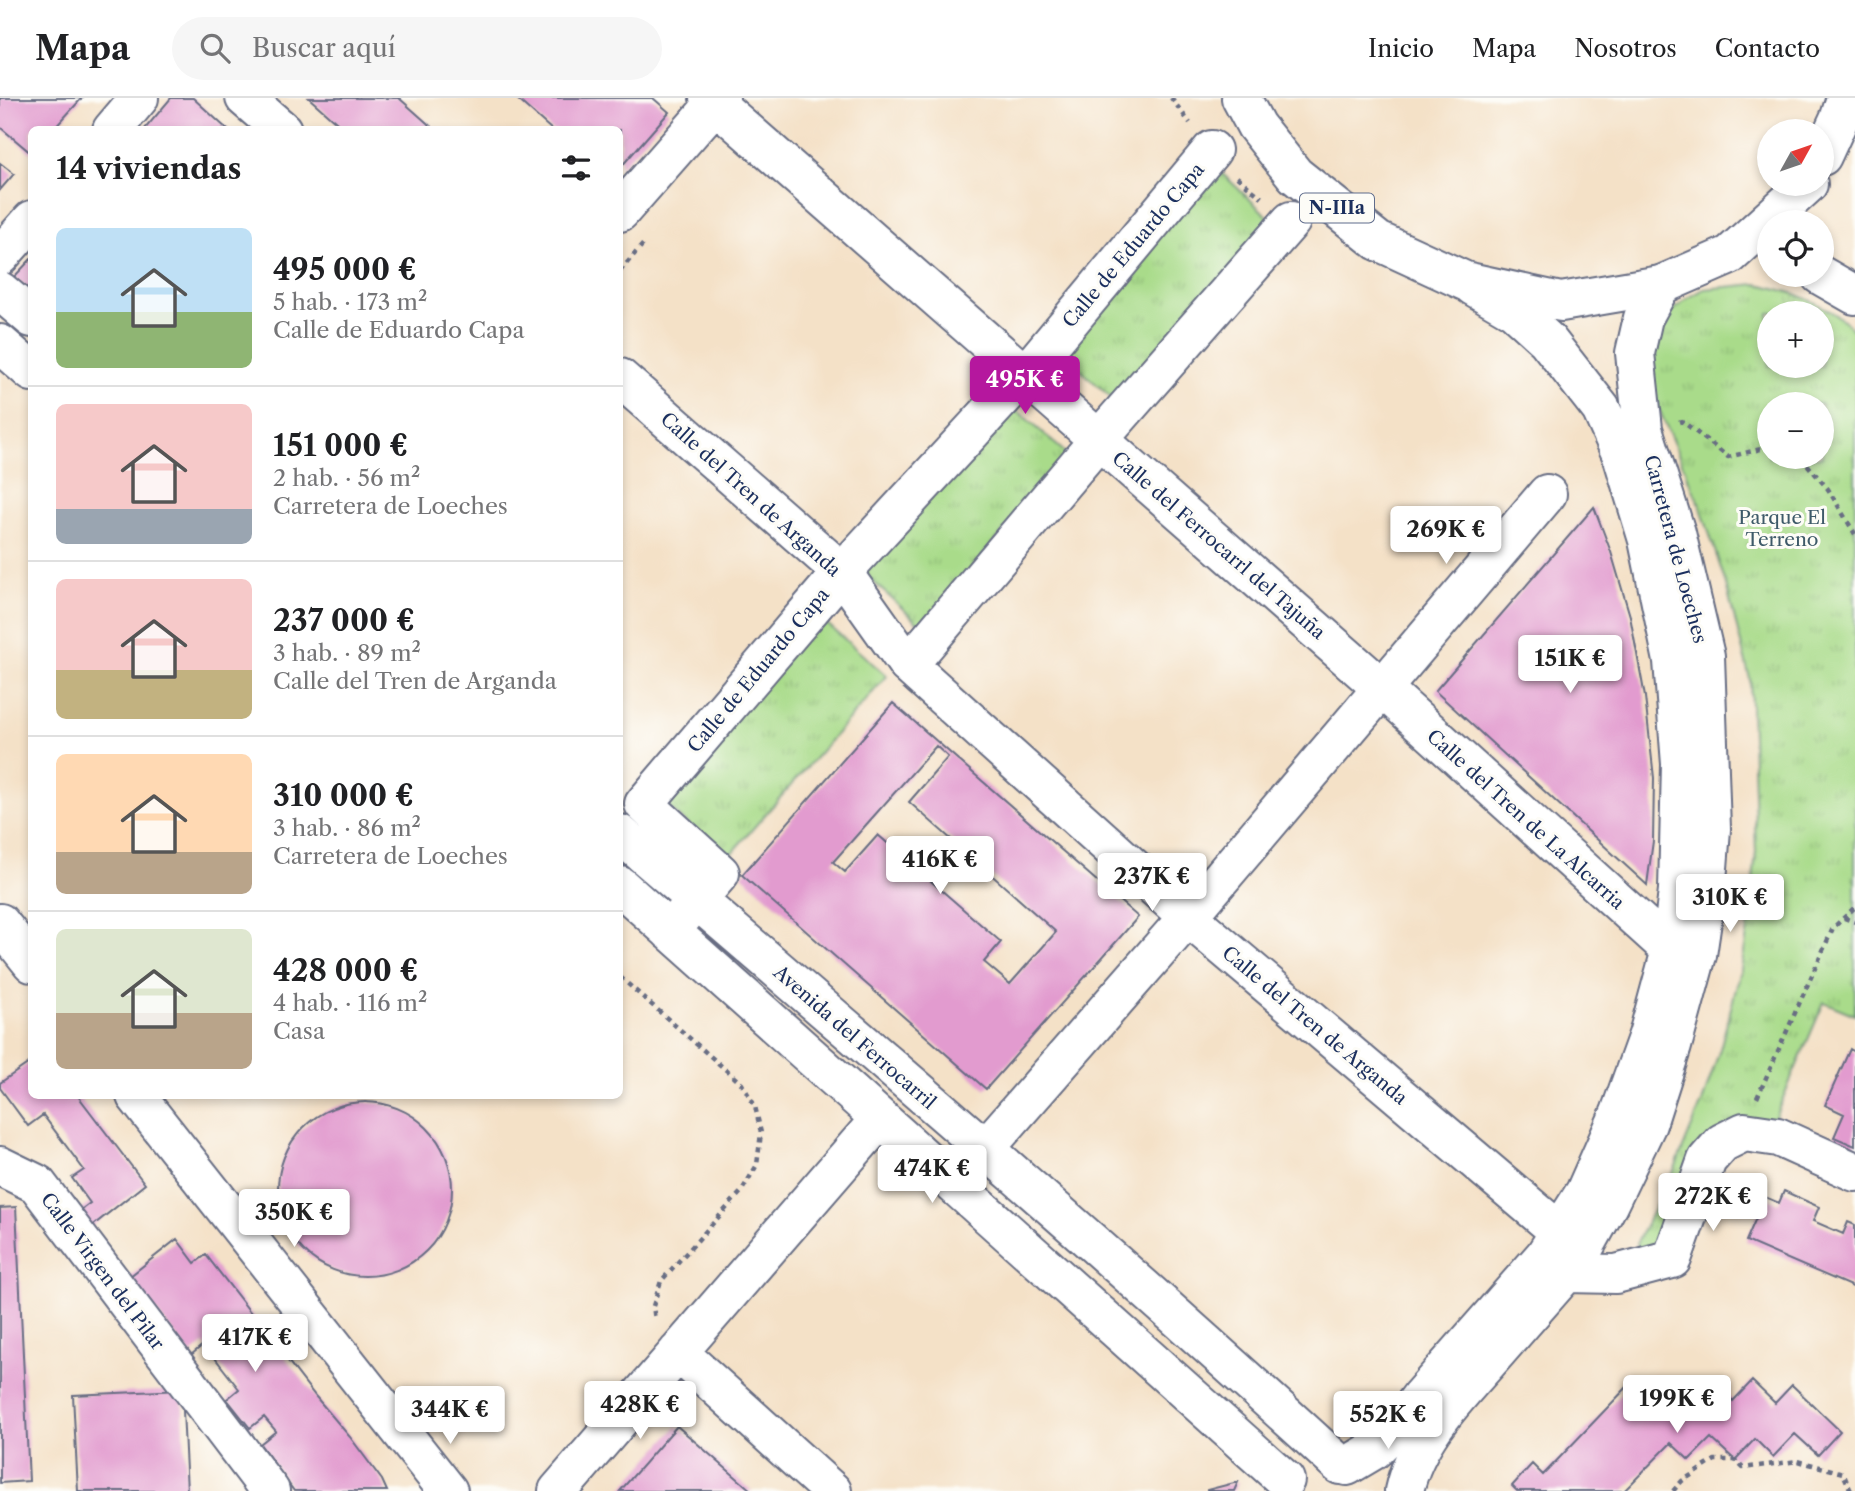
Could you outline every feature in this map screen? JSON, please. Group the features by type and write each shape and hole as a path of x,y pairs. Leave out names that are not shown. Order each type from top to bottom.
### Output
{"main road":[{"path":"115,126 139,98"},
{"path":"245,98 277,126"},
{"name":"N-IIIa","path":"1241,98 1256,126 1295,175 1378,241 1465,281 1561,302 1661,285 1730,256 1795,196"},
{"path":"623,208 714,100"},
{"name":"Calle del Ferrocarrl del Tajuña","path":"714,100 1099,440 1386,682"},
{"path":"1843,107 1855,152"},
{"path":"1834,128 1843,107"},
{"name":"Calle de Eduardo Capa","path":"670,931 719,873 644,804 842,572 1024,375 1212,150"},
{"path":"908,665 1291,220"},
{"path":"0,256 28,224"},
{"path":"1730,256 1757,259"},
{"name":"Carretera de Loeches","path":"1344,1466 1374,1450 1400,1424 1421,1395 1545,1255 1585,1192 1620,1113 1648,1035 1671,950 1678,890 1681,764 1672,661 1648,540 1623,458 1601,409 1547,340 1514,310 1465,281"},
{"path":"1834,283 1855,295"},
{"name":"Carretera de Loeches","path":"1404,1491 1408,1474 1423,1443 1444,1414 1566,1273 1583,1250 1608,1205 1647,1124 1697,955 1706,894 1711,829 1705,656 1676,533 1643,429 1635,353 1643,318 1661,285"},
{"path":"0,291 28,315"},
{"path":"0,344 28,368"},
{"name":"Calle del Tren de Arganda","path":"623,381 842,572 908,665 1188,917 1561,1233"},
{"path":"954,1184 1188,917 1547,494"},
{"name":"Calle del Tren de La Alcarria","path":"1386,682 1671,950"},
{"name":"Avenida del Ferrocarril","path":"623,837 1344,1466 1368,1474 1390,1491"},
{"path":"623,889 954,1184 1280,1485 1302,1470 1321,1465 1344,1466"},
{"path":"0,923 28,958"},
{"path":"138,1099 448,1491"},
{"path":"558,1491 880,1119"},
{"path":"1566,1273 1616,1274 1672,1259 1707,1160 1722,1143 1744,1132 1778,1137 1855,1172"},
{"name":"Calle Virgen del Pilar","path":"0,1166 37,1184 270,1491"},
{"path":"678,1352 832,1491"}],"path":[{"path":"1811,469 1828,489 1855,534"},
{"path":"1744,1132 1772,1062 1833,928 1855,907"},
{"path":"1844,918 1855,922"},
{"path":"623,980 742,1084 755,1106 761,1133 757,1165 741,1192 661,1281 653,1306 658,1334 678,1352"},
{"path":"1673,1491 1682,1481 1715,1460 1735,1460 1743,1468 1798,1461 1843,1473 1851,1491"}],"green space":[{"path":"1212,164 1275,223 1117,403 1054,346"},
{"name":"Parque El Terreno","path":"1757,284 1757,287 1784,290 1811,301 1757,301 1757,378 1834,378 1834,314 1855,330 1855,1015 1824,1002 1772,1124 1754,1121 1663,1241 1638,1250 1636,1244 1673,1173 1703,1100 1720,1049 1741,970 1756,852 1750,679 1725,581 1700,505 1655,400 1651,355 1658,333 1669,315 1685,300 1704,289"},
{"path":"1011,405 1068,455 923,627 860,570"},
{"path":"818,616 887,676 727,858 658,798"}],"building":[{"path":"0,98 82,98 57,126 28,126 28,151 0,127"},
{"path":"171,98 193,98 224,126 147,126"},
{"path":"309,98 399,98 430,126 340,126"},
{"path":"516,98 653,98 669,112 623,165 623,126 548,126"},
{"path":"0,163 14,174 0,190"},
{"path":"28,262 28,289 14,277"},
{"path":"1594,507 1630,616 1645,697 1654,778 1653,841 1647,885 1435,691"},
{"path":"893,703 1138,917 986,1089 742,875","holes":["936,746 948,757 909,802 1056,932 1010,984 984,962 1001,942 878,835 845,872 833,862"]},
{"path":"1850,1049 1855,1052 1855,1146 1834,1137 1844,1114 1825,1105"},
{"path":"28,1064 28,1099 80,1099 145,1184 91,1227 78,1212 90,1203 72,1178 84,1170 43,1115 28,1126 0,1088 0,1083"},
{"path":"365,1102 398,1109 426,1128 445,1156 452,1189 445,1222 426,1250 398,1269 365,1276 332,1269 304,1250 285,1222 278,1189 285,1156 304,1128 332,1109"},
{"path":"1784,1191 1819,1207 1813,1221 1843,1234 1848,1222 1855,1225 1855,1288 1746,1241 1765,1197 1779,1203"},
{"path":"16,1207 29,1481 0,1483 0,1208"},
{"path":"177,1239 195,1263 206,1255 350,1437 387,1491 294,1491 260,1444 276,1431 264,1417 250,1428 227,1399 239,1389 204,1344 191,1355 129,1277"},
{"path":"1752,1381 1775,1403 1792,1385 1840,1431 1818,1455 1795,1434 1773,1457 1755,1439 1735,1460 1711,1438 1689,1460 1671,1443 1624,1491 1517,1491 1512,1486 1532,1464 1543,1475 1631,1383 1654,1405 1673,1386 1693,1405 1714,1383 1733,1401"},
{"path":"182,1390 187,1491 78,1491 73,1395"},
{"path":"677,1426 752,1491 620,1491"},
{"path":"1238,1482 1234,1491 1207,1491 1207,1490"}]}
